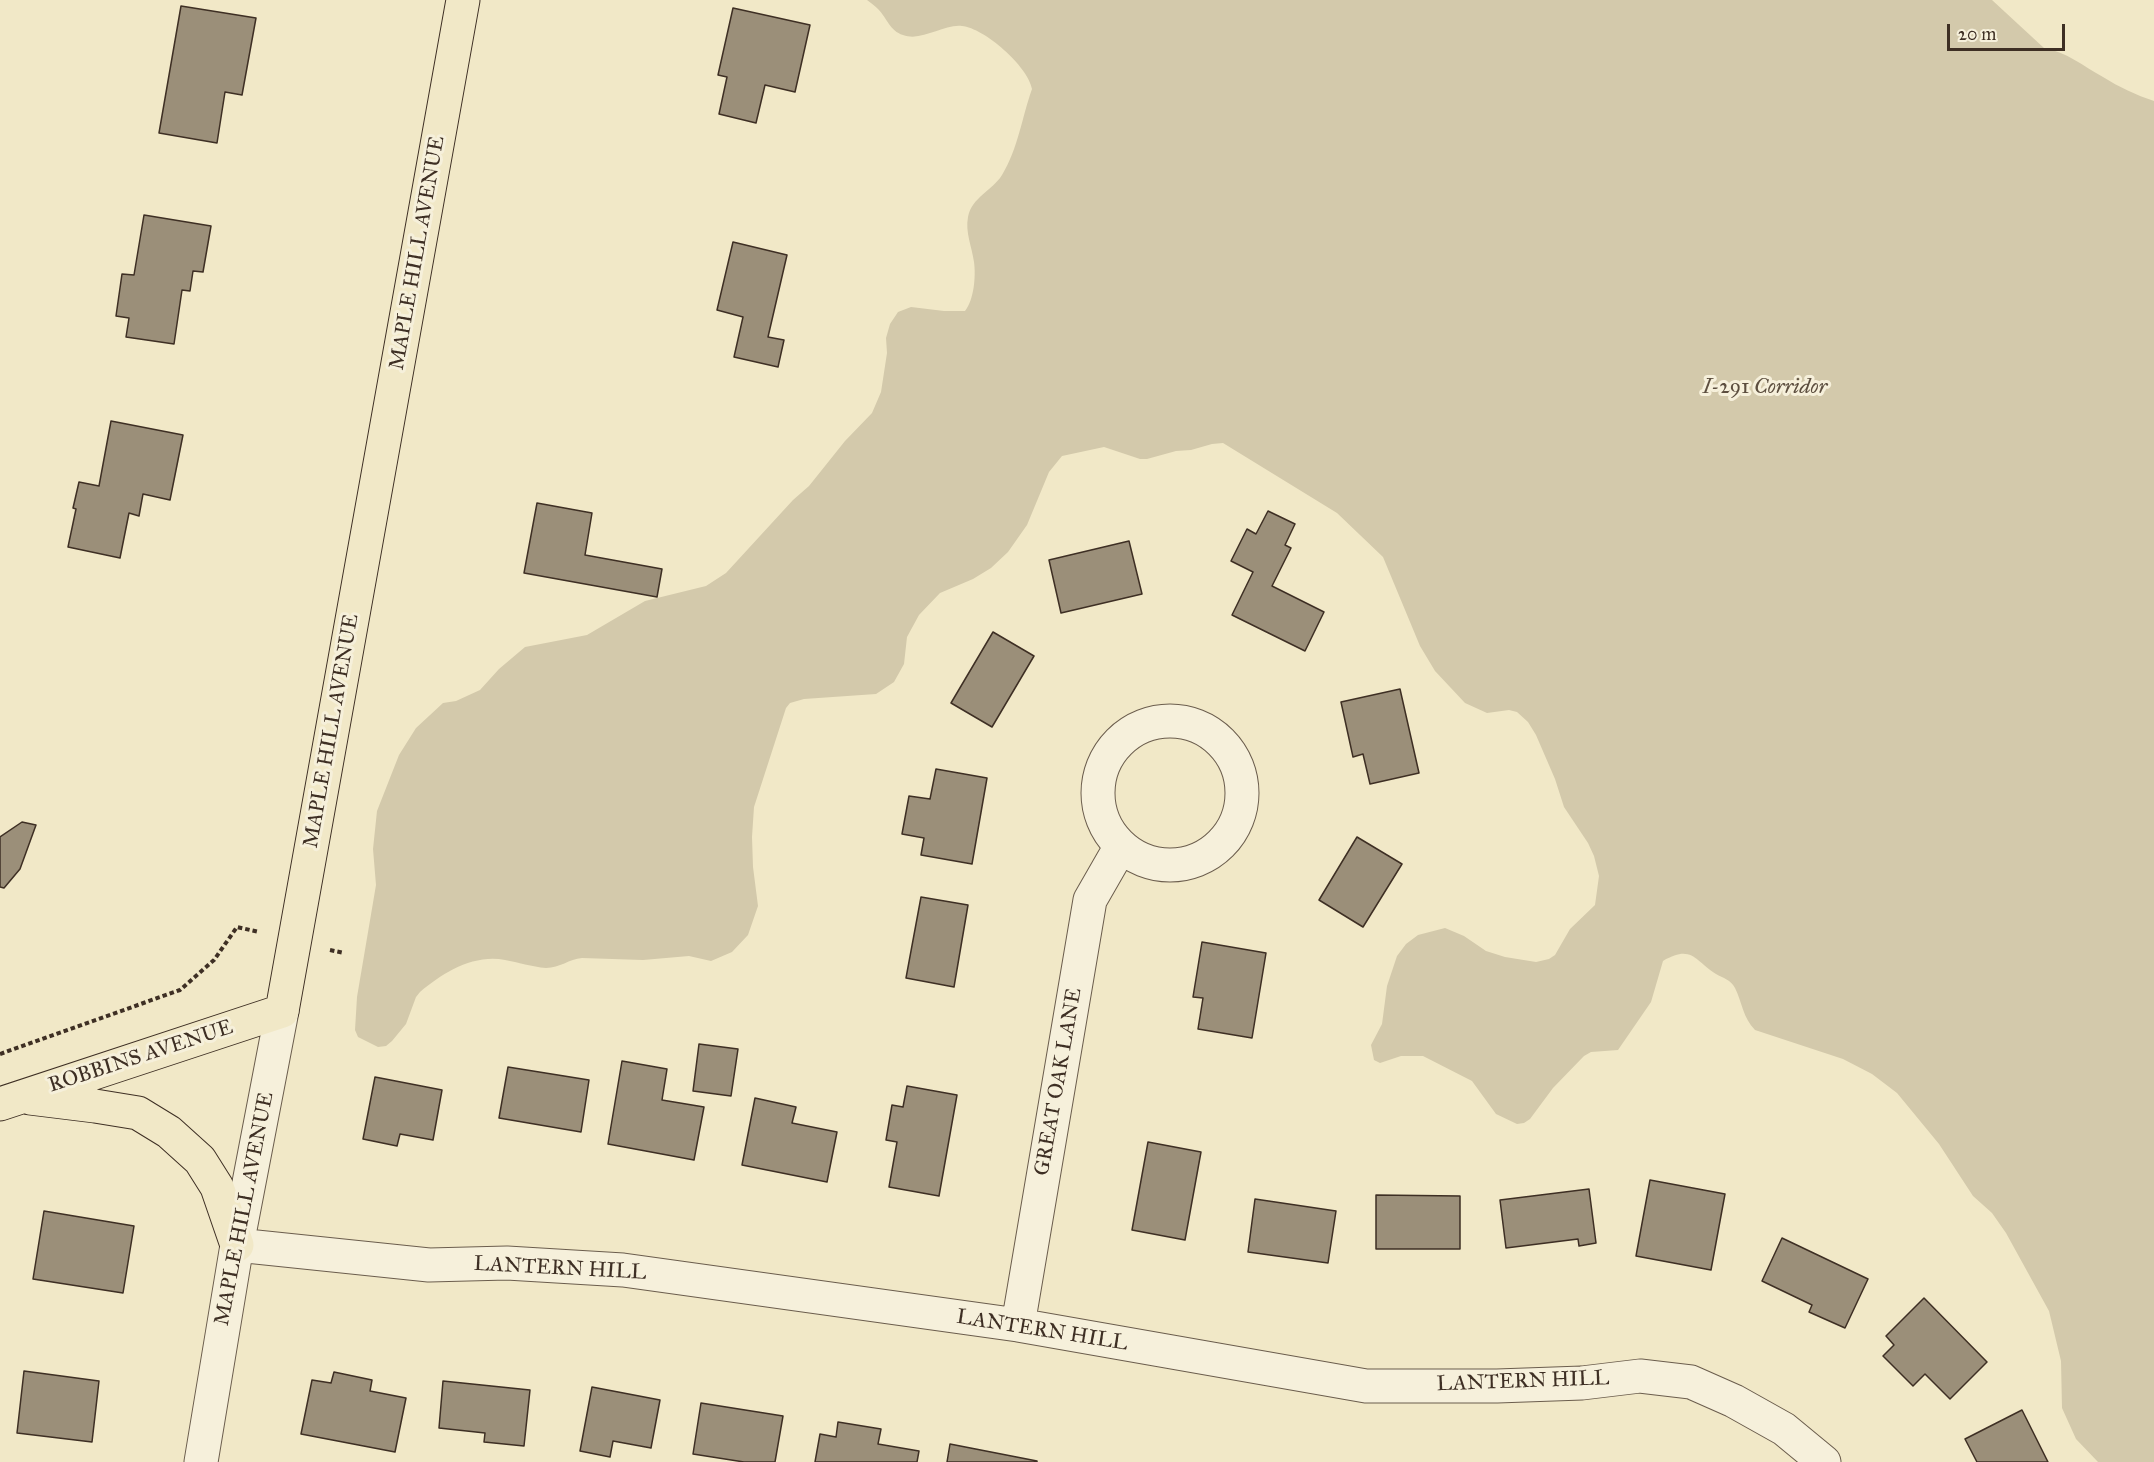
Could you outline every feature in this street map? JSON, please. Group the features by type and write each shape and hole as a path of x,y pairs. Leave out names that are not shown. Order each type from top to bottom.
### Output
{"main road":[{"name":"MAPLE HILL AVENUE","path":"282,1011 463,0"},
{"name":"ROBBINS AVENUE","path":"10,1100 282,1011"},
{"path":"10,1100 95,1106 138,1113 169,1132 200,1160 217,1187 237,1245"}],"street":[{"path":"1178,721 1200,727 1219,739 1233,757 1240,778 1241,801 1235,822 1223,841 1206,856 1185,863 1162,864 1140,859 1121,846 1107,828 1099,808 1098,785 1104,763 1116,744 1134,730 1155,722 1178,721"},
{"name":"GREAT OAK LANE","path":"1018,1325 1090,900 1121,846"},
{"name":"MAPLE HILL AVENUE","path":"201,1462 237,1245 282,1011"},
{"name":"LANTERN HILL","path":"237,1245 429,1265 507,1263 623,1270 1018,1325 1366,1386 1497,1386 1582,1383 1640,1376 1691,1382 1734,1401 1784,1429 1824,1462"}],"path":[{"path":"0,1054 180,990 214,960 237,927"}],"green space":[{"name":"I-291 Corridor","path":"867,0 1992,0 2044,48 2068,56 2121,87 2154,101 2154,1462 2098,1462 2076,1439 2062,1408 2061,1361 2049,1311 2006,1233 1992,1213 1973,1196 1939,1144 1897,1093 1872,1074 1843,1059 1755,1030 1745,1015 1733,985 1692,956 1681,954 1663,961 1651,1002 1618,1050 1591,1052 1584,1056 1553,1088 1530,1119 1524,1123 1517,1124 1496,1114 1472,1081 1423,1056 1401,1056 1380,1063 1374,1060 1371,1045 1382,1024 1387,986 1397,956 1406,944 1418,935 1445,928 1464,936 1486,951 1505,957 1536,962 1549,959 1555,955 1570,929 1595,905 1599,876 1594,856 1564,807 1555,779 1528,722 1517,712 1509,710 1487,713 1465,703 1435,671 1420,646 1383,557 1337,513 1223,443 1176,451 1147,459 1140,459 1104,447 1062,456 1049,472 1027,525 1008,552 991,568 973,579 940,593 919,615 907,637 904,664 894,682 876,694 804,699 790,703 786,708 754,807 753,867 758,906 748,935 732,952 711,961 689,956 643,960 582,958 546,968 493,959 470,962 438,978 420,992 406,1024 386,1046 378,1047 358,1037 355,1030 357,997 376,885 373,849 377,811 399,755 416,728 443,703 456,701 480,690 499,669 525,647 587,635 645,601 706,586 726,573 793,500 809,486 845,441 872,413 881,392 887,353 886,338 890,324 898,312 911,307 965,311 968,306 974,288 975,274 967,228 970,210 1002,175 1016,144 1032,89 1029,80 1014,59 982,33 971,28 955,26 925,35 910,37 903,35 895,31 878,9"}],"building":[{"path":"181,6 256,18 242,95 225,92 217,143 159,133"},
{"path":"733,8 810,25 795,92 765,85 756,123 719,114 727,77 718,75"},
{"path":"144,215 211,226 203,272 193,271 190,291 182,290 174,344 126,337 129,318 116,316 122,274 134,275"},
{"path":"733,242 787,255 768,337 784,340 778,367 734,357 743,317 717,310"},
{"path":"111,421 183,435 170,500 143,494 139,516 129,513 120,558 68,547 79,482 99,486"},
{"path":"537,503 592,513 585,555 662,569 657,597 524,573"},
{"path":"1268,511 1295,524 1285,545 1291,548 1272,586 1324,612 1305,651 1232,615 1253,572 1231,561 1247,529 1256,534"},
{"path":"1129,541 1142,594 1061,613 1049,560"},
{"path":"993,632 1034,656 992,727 951,703"},
{"path":"1400,689 1419,773 1370,784 1363,754 1353,757 1341,702"},
{"path":"936,769 987,778 972,864 921,855 924,838 902,834 909,796 930,799"},
{"path":"22,822 36,825 20,869 4,888 0,887 0,837"},
{"path":"1357,837 1402,864 1363,927 1319,900"},
{"path":"921,897 968,905 954,987 906,978"},
{"path":"1202,942 1266,953 1252,1038 1198,1029 1203,998 1193,997"},
{"path":"699,1044 738,1049 731,1096 693,1091"},
{"path":"622,1061 667,1069 662,1100 704,1107 694,1160 608,1144"},
{"path":"508,1067 589,1080 581,1132 499,1118"},
{"path":"375,1077 442,1090 433,1140 400,1134 397,1146 363,1139"},
{"path":"907,1086 957,1095 939,1196 889,1187 897,1142 886,1140 892,1105 903,1107"},
{"path":"755,1098 796,1107 792,1123 837,1132 827,1182 742,1165"},
{"path":"1148,1142 1201,1152 1185,1240 1132,1230"},
{"path":"1650,1180 1725,1194 1711,1270 1636,1256"},
{"path":"1589,1189 1596,1243 1579,1246 1578,1239 1506,1248 1500,1200"},
{"path":"1376,1195 1460,1196 1460,1249 1376,1249"},
{"path":"1255,1199 1336,1211 1328,1263 1248,1252"},
{"path":"44,1211 134,1226 123,1293 33,1279"},
{"path":"1782,1238 1868,1279 1845,1328 1809,1312 1812,1305 1762,1281"},
{"path":"1924,1298 1987,1362 1950,1399 1925,1374 1913,1386 1883,1356 1894,1345 1886,1336"},
{"path":"24,1371 99,1381 92,1442 17,1433"},
{"path":"334,1372 372,1380 370,1391 406,1398 395,1452 301,1434 312,1380 331,1383"},
{"path":"443,1381 530,1390 524,1446 484,1442 485,1433 439,1428"},
{"path":"592,1387 660,1400 651,1448 613,1441 610,1457 580,1451"},
{"path":"701,1403 783,1416 775,1462 744,1462 693,1454"},
{"path":"2022,1410 2048,1462 1977,1462 1965,1439"},
{"path":"838,1422 881,1429 878,1444 919,1451 917,1462 815,1462 820,1434 836,1437"},
{"path":"950,1444 1037,1461 1037,1462 947,1462"}]}
